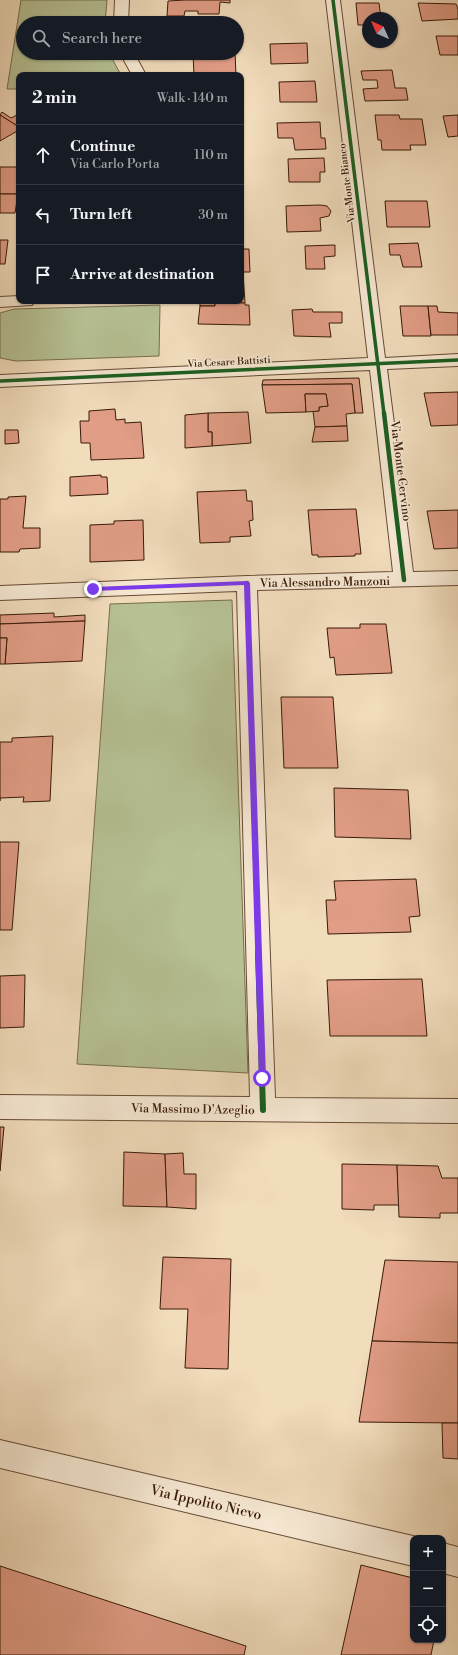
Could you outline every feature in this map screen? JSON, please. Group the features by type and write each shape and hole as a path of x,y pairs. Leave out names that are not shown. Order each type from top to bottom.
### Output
{"street":[{"path":"121,16 122,0"},
{"name":"Via Monte Bianco","path":"333,0 377,364"},
{"path":"131,60 138,72"},
{"path":"0,302 16,301"},
{"name":"Via Cesare Battisti","path":"0,380 458,360"},
{"name":"Via Monte Cervino","path":"377,364 404,580"},
{"name":"Via Alessandro Manzoni","path":"0,593 247,583 458,578"},
{"path":"247,583 264,1110"},
{"name":"Via Massimo D'Azeglio","path":"0,1107 458,1111"},
{"name":"Via Ippolito Nievo","path":"0,1454 410,1550"},
{"path":"446,1559 458,1562"}],"green space":[{"path":"21,0 107,0 106,16 18,16"},
{"path":"16,32 16,60 113,60 119,72 16,72 16,89 7,89"},
{"path":"160,305 159,356 16,361 0,358 0,313 14,309"},
{"path":"232,600 248,1073 77,1064 110,604"}],"building":[{"path":"230,0 230,3 220,2 219,14 198,14 198,11 185,11 184,16 167,16 168,1"},
{"path":"356,3 379,3 380,12 362,12 362,25 358,25"},
{"path":"418,3 456,4 458,9 458,19 422,21"},
{"path":"436,36 458,36 458,55 440,55"},
{"path":"307,43 308,63 271,64 270,44"},
{"path":"193,60 235,60 236,72 194,72"},
{"path":"392,70 395,88 406,88 408,100 365,101 363,89 378,88 377,80 363,80 361,71"},
{"path":"315,81 317,102 280,102 279,82"},
{"path":"2,112 11,118 16,116 16,125 0,115"},
{"path":"0,115 16,125 16,132 0,141"},
{"path":"375,115 399,115 400,119 422,119 426,145 410,145 411,150 382,150 381,140 378,140"},
{"path":"458,115 458,136 448,137 443,116"},
{"path":"320,122 321,138 325,138 326,149 295,150 293,138 278,138 277,123"},
{"path":"324,158 325,172 320,172 320,182 289,182 288,159"},
{"path":"0,167 16,167 16,194 0,194"},
{"path":"0,194 16,194 15,213 0,213"},
{"path":"385,201 427,201 430,227 387,227"},
{"path":"286,206 327,206 331,211 329,216 320,218 321,231 287,232"},
{"path":"0,240 8,240 5,264 0,264"},
{"path":"418,243 422,267 403,267 400,255 390,255 389,244"},
{"path":"335,245 335,256 324,257 325,269 306,269 305,246"},
{"path":"244,249 249,249 250,272 244,272"},
{"path":"244,303 245,305 249,305 250,325 198,324 200,306 215,306 215,304"},
{"path":"200,304 215,304 215,306 200,306"},
{"path":"400,306 428,306 431,336 403,336"},
{"path":"428,306 437,306 438,312 458,313 458,335 431,335"},
{"path":"312,309 313,312 342,312 342,323 329,323 331,337 294,336 292,310"},
{"path":"359,378 363,413 355,413 352,384 262,385 263,380"},
{"path":"352,384 355,413 346,414 347,426 315,427 313,411 319,411 319,407 328,406 326,394 305,394 306,412 266,413 262,385"},
{"path":"458,392 458,425 431,426 424,393"},
{"path":"305,394 326,394 328,406 319,407 319,411 306,412"},
{"path":"115,409 116,420 125,419 125,423 141,422 144,458 91,460 90,443 81,443 80,421 89,421 89,411"},
{"path":"248,412 251,443 212,446 212,432 208,432 208,413"},
{"path":"208,413 208,432 212,432 212,446 185,448 185,415"},
{"path":"347,426 348,441 312,442 315,427"},
{"path":"5,430 18,430 19,443 5,444"},
{"path":"101,475 101,477 107,477 108,494 70,496 70,477"},
{"path":"246,490 247,501 252,501 253,520 249,521 251,536 230,537 230,542 200,543 197,492"},
{"path":"26,496 23,528 40,528 40,548 20,549 19,552 0,552 0,499"},
{"path":"356,509 361,554 355,554 355,556 318,557 318,555 312,555 308,510"},
{"path":"458,510 458,548 434,549 427,511"},
{"path":"143,520 144,560 90,562 90,525 114,524 114,521"},
{"path":"54,613 54,617 85,615 85,621 0,624 0,615"},
{"path":"85,621 82,661 5,664 7,638 0,638 0,624"},
{"path":"360,624 386,624 392,673 336,675 334,657 330,658 327,628 360,628"},
{"path":"0,638 7,638 5,664 0,664"},
{"path":"281,697 333,697 338,768 284,768"},
{"path":"53,736 50,801 23,802 24,797 0,798 0,742 12,742 12,738"},
{"path":"334,788 408,790 411,839 335,837"},
{"path":"0,842 19,842 12,930 0,930"},
{"path":"416,879 420,916 409,917 411,932 328,934 326,900 336,900 334,881"},
{"path":"25,975 24,1027 0,1028 0,976"},
{"path":"422,979 427,1036 330,1036 327,980"},
{"path":"0,1127 4,1127 0,1171"},
{"path":"124,1152 165,1154 167,1207 123,1206"},
{"path":"183,1153 184,1174 196,1174 196,1209 167,1207 165,1154"},
{"path":"342,1164 397,1165 399,1205 374,1205 374,1210 342,1209"},
{"path":"397,1165 438,1166 442,1178 458,1178 458,1213 440,1213 440,1218 399,1217"},
{"path":"163,1257 231,1259 228,1369 185,1368 188,1309 160,1309"},
{"path":"385,1260 458,1262 458,1343 372,1341"},
{"path":"372,1341 458,1343 458,1423 359,1422"},
{"path":"442,1423 458,1423 458,1459 443,1458"},
{"path":"361,1565 410,1577 410,1643 433,1643 431,1655 341,1655"},
{"path":"0,1566 246,1646 244,1655 0,1655"}],"cycle path":[{"path":"333,0 404,580"},
{"path":"0,381 458,360"},
{"path":"247,583 263,1110"}],"route":[{"path":"93,589 247,583 262,1078"}]}
